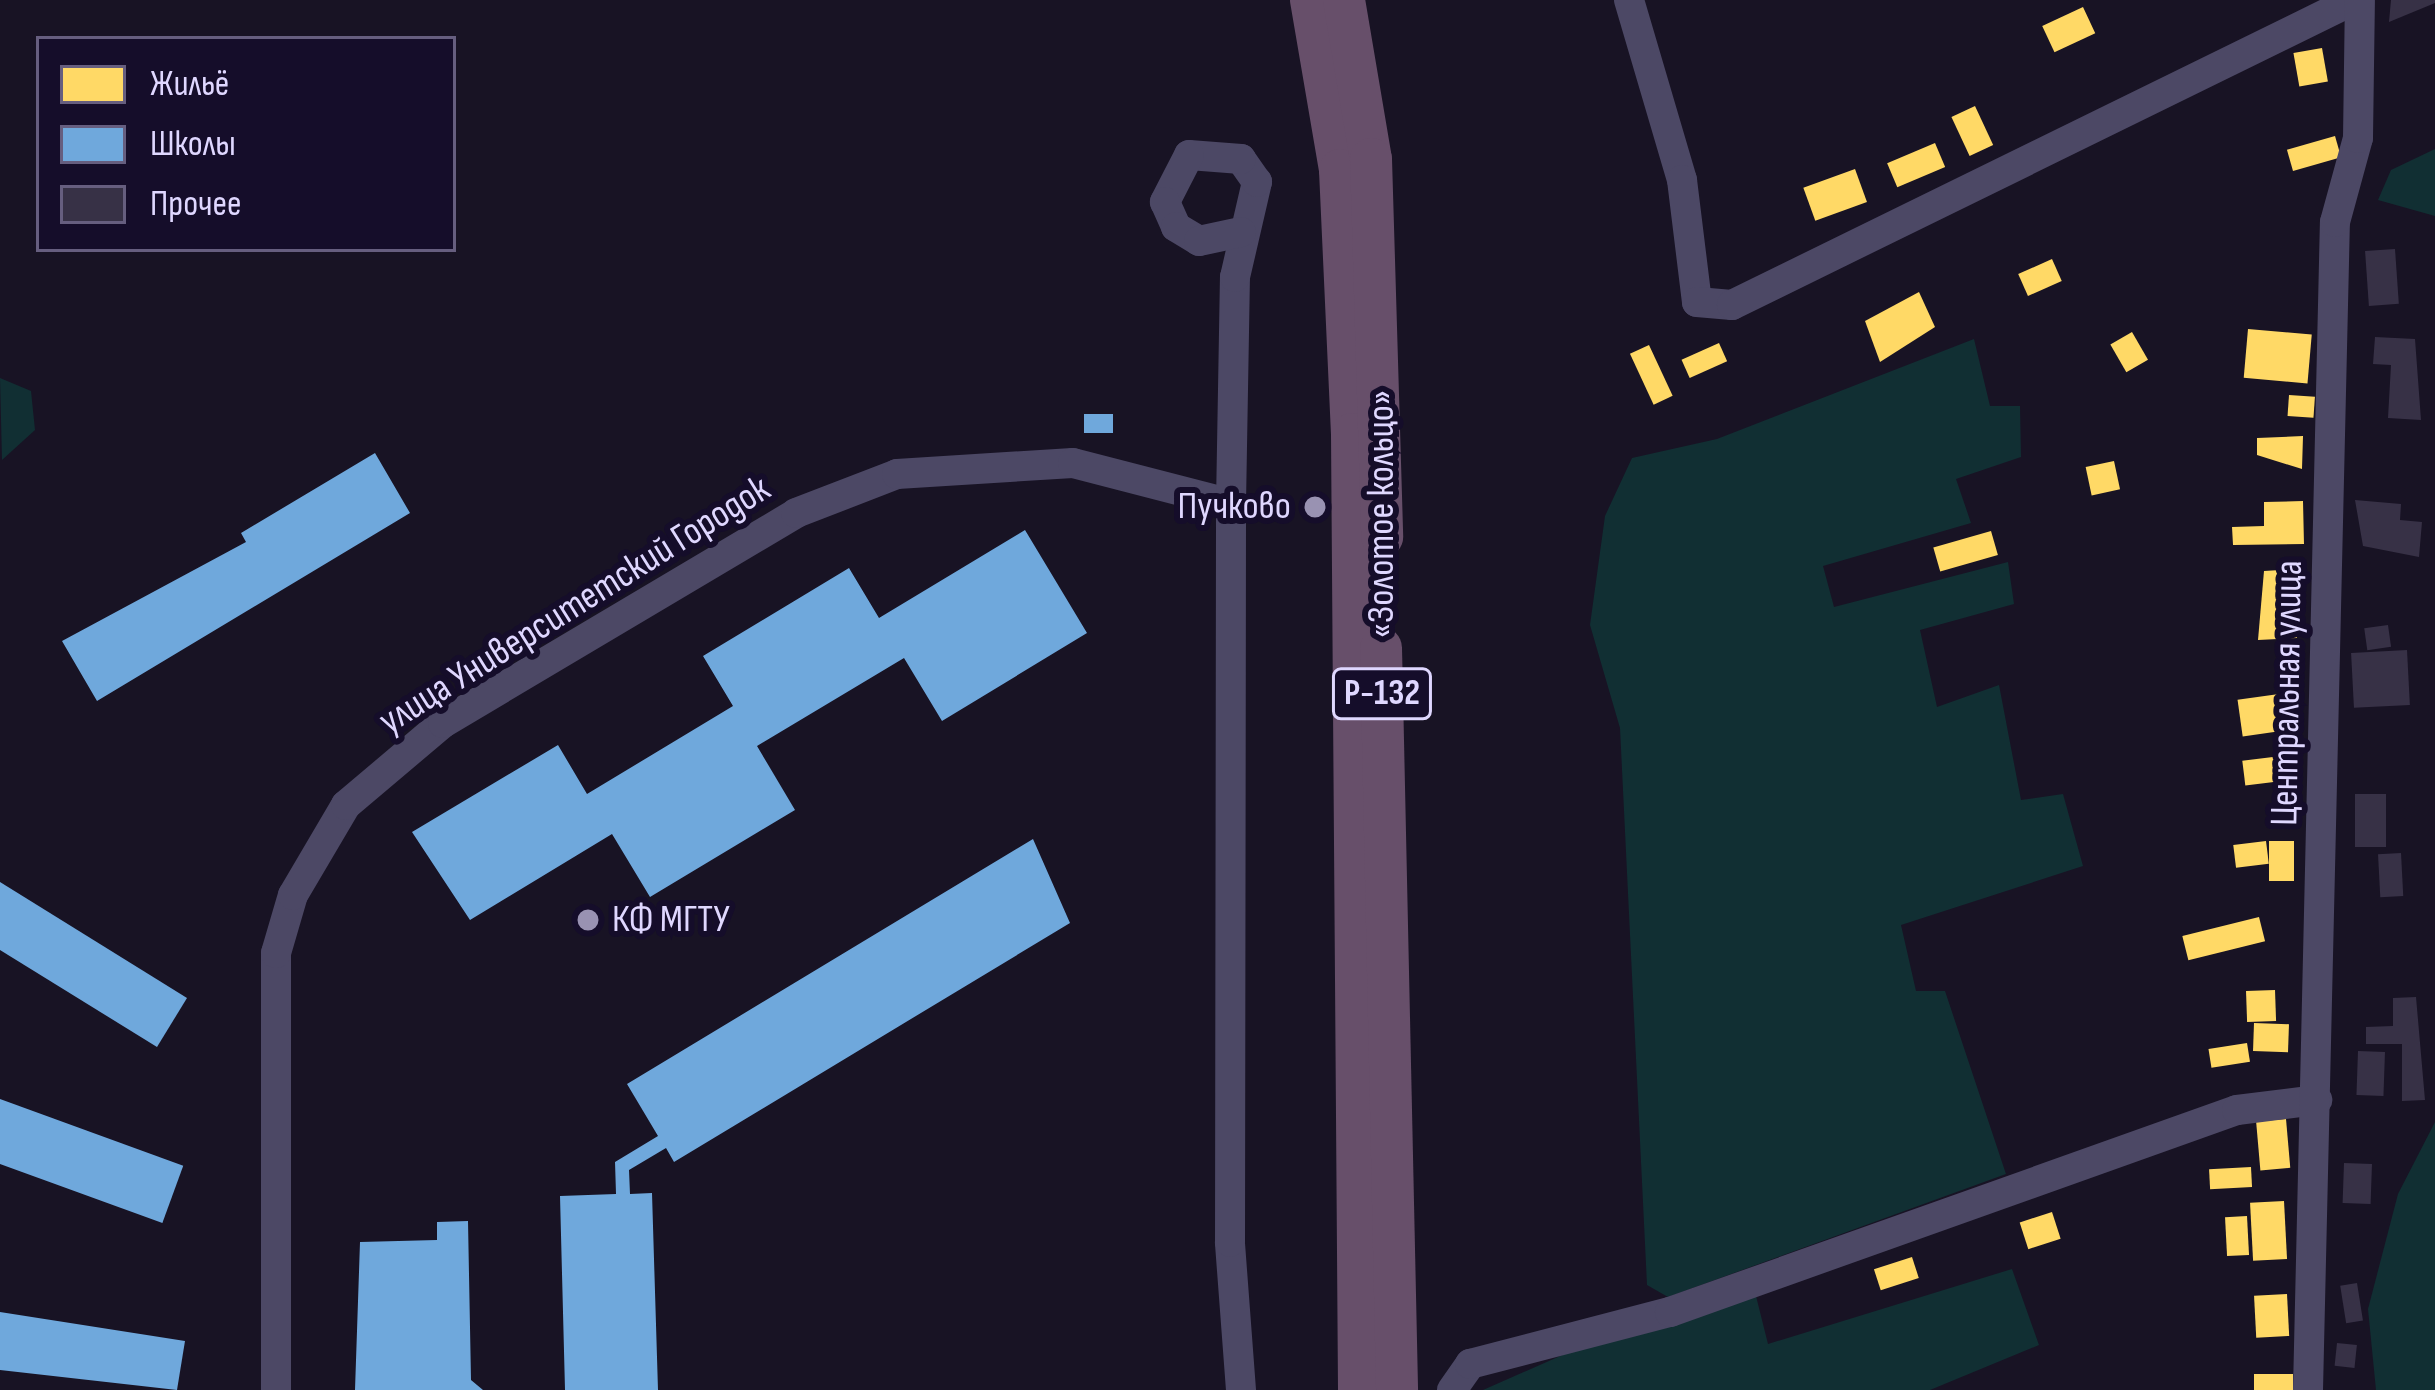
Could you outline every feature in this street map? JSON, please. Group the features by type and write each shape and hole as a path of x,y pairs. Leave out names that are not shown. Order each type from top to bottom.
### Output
{"highway":[{"name":"«Золотое кольцо»","path":"1310,0 1334,104 1352,434 1348,1071 1359,1390"},
{"name":"«Золотое кольцо»","path":"1344,0 1371,159 1383,356 1382,1064 1397,1390"}],"street":[{"path":"1629,0 1682,180 1697,302 1732,305 1936,212 2357,0"},
{"name":"Центральная улица","path":"2308,1390 2335,222 2358,138 2357,0"},
{"path":"1235,277 1165,202 1170,175 1202,152 1241,159 1257,182 1241,232 1235,277 1231,503 1230,1242 1240,1390"},
{"path":"1199,241 1241,232"},
{"name":"улица Университетский Городок","path":"276,1390 276,953 293,895 346,805 443,723 796,513 898,474 1072,463 1231,503"},
{"path":"1452,1390 1470,1364 1634,1315 1670,1312 2237,1110 2317,1100"}],"green space":[{"path":"2435,149 2435,216 2378,200 2391,170"},
{"path":"1974,339 1990,406 2020,406 2021,457 1956,479 1971,523 1823,566 1834,607 2008,562 2014,604 1920,630 1937,707 1999,685 2021,800 2063,794 2083,866 1901,925 1916,991 1945,991 2006,1174 1668,1297 1647,1285 1620,728 1590,625 1605,516 1632,458 1717,439"},
{"path":"0,378 31,391 35,430 2,460"},
{"path":"2435,1122 2435,1390 2376,1390 2368,1309 2398,1194"},
{"path":"2012,1269 2039,1345 1930,1390 1483,1390 1644,1319 1755,1292 1768,1344"}],"building: Жильё":[{"path":"2083,7 2095,33 2054,52 2042,26"},
{"path":"2322,48 2328,81 2299,87 2293,53"},
{"path":"1975,106 1993,145 1970,156 1951,117"},
{"path":"2335,136 2341,157 2293,171 2287,150"},
{"path":"1935,143 1945,167 1897,187 1887,163"},
{"path":"1855,169 1867,202 1815,221 1803,188"},
{"path":"2052,259 2062,281 2028,296 2018,274"},
{"path":"1919,292 1935,327 1880,362 1865,321"},
{"path":"2248,329 2312,335 2307,383 2244,378"},
{"path":"2132,332 2148,360 2126,372 2110,344"},
{"path":"1719,343 1727,361 1690,378 1682,360"},
{"path":"1649,345 1673,396 1654,405 1630,354"},
{"path":"2289,395 2315,397 2313,418 2288,416"},
{"path":"2303,436 2302,469 2257,455 2257,438"},
{"path":"2114,461 2120,489 2092,495 2086,467"},
{"path":"2303,501 2304,544 2233,545 2232,527 2264,526 2264,502"},
{"path":"1991,531 1998,555 1940,572 1933,548"},
{"path":"2298,569 2297,638 2258,640 2264,571"},
{"path":"2293,692 2298,729 2243,736 2238,700"},
{"path":"2281,756 2284,781 2245,786 2242,761"},
{"path":"2266,841 2269,864 2236,868 2233,845"},
{"path":"2269,841 2294,841 2294,881 2269,881"},
{"path":"2259,917 2265,941 2188,960 2182,936"},
{"path":"2275,990 2276,1021 2247,1022 2246,991"},
{"path":"2254,1023 2289,1024 2288,1052 2253,1051"},
{"path":"2247,1043 2250,1062 2211,1068 2208,1049"},
{"path":"2286,1119 2290,1168 2260,1170 2256,1122"},
{"path":"2251,1167 2252,1187 2210,1189 2209,1169"},
{"path":"2284,1201 2287,1259 2253,1261 2250,1203"},
{"path":"2052,1212 2061,1239 2028,1249 2020,1223"},
{"path":"2247,1216 2249,1255 2227,1256 2225,1217"},
{"path":"1912,1257 1919,1278 1881,1290 1874,1269"},
{"path":"2287,1294 2289,1336 2256,1338 2254,1296"},
{"path":"2254,1374 2293,1374 2293,1390 2254,1390"}],"building: Школы":[{"path":"1084,414 1113,414 1113,433 1084,433"},
{"path":"375,453 410,513 97,701 62,641 246,542 241,533"},
{"path":"1025,530 1087,633 942,721 904,658 757,746 795,810 650,897 612,834 470,920 412,832 558,745 587,794 733,706 703,656 849,568 879,618"},
{"path":"1033,839 1070,923 674,1162 666,1148 629,1170 630,1194 652,1193 658,1390 565,1390 560,1196 616,1194 615,1162 658,1136 627,1084"},
{"path":"0,882 187,998 157,1047 0,950"},
{"path":"0,1099 183,1166 162,1223 0,1164"},
{"path":"468,1221 471,1380 483,1390 355,1390 360,1242 437,1240 437,1222"},
{"path":"0,1312 185,1341 177,1390 0,1370"}],"building: Прочее":[{"path":"2391,0 2435,0 2435,3 2389,22"},
{"path":"2395,249 2399,304 2369,306 2365,251"},
{"path":"2375,337 2415,339 2421,420 2388,418 2391,365 2373,364"},
{"path":"2355,500 2401,504 2400,520 2422,522 2419,557 2363,546"},
{"path":"2388,625 2391,647 2367,650 2364,628"},
{"path":"2407,650 2410,705 2354,708 2351,653"},
{"path":"2355,794 2386,794 2386,847 2355,847"},
{"path":"2401,853 2403,896 2380,897 2378,854"},
{"path":"2416,997 2425,1100 2402,1101 2402,1044 2366,1044 2366,1027 2393,1026 2393,998"},
{"path":"2358,1051 2385,1052 2383,1096 2356,1095"},
{"path":"2344,1163 2372,1164 2371,1204 2343,1203"},
{"path":"2357,1283 2363,1321 2346,1323 2340,1286"},
{"path":"2337,1343 2357,1345 2354,1368 2335,1366"}],"place":[{"name":"Пучково","path":"1315,507"},
{"name":"КФ МГТУ","path":"588,920"}]}
